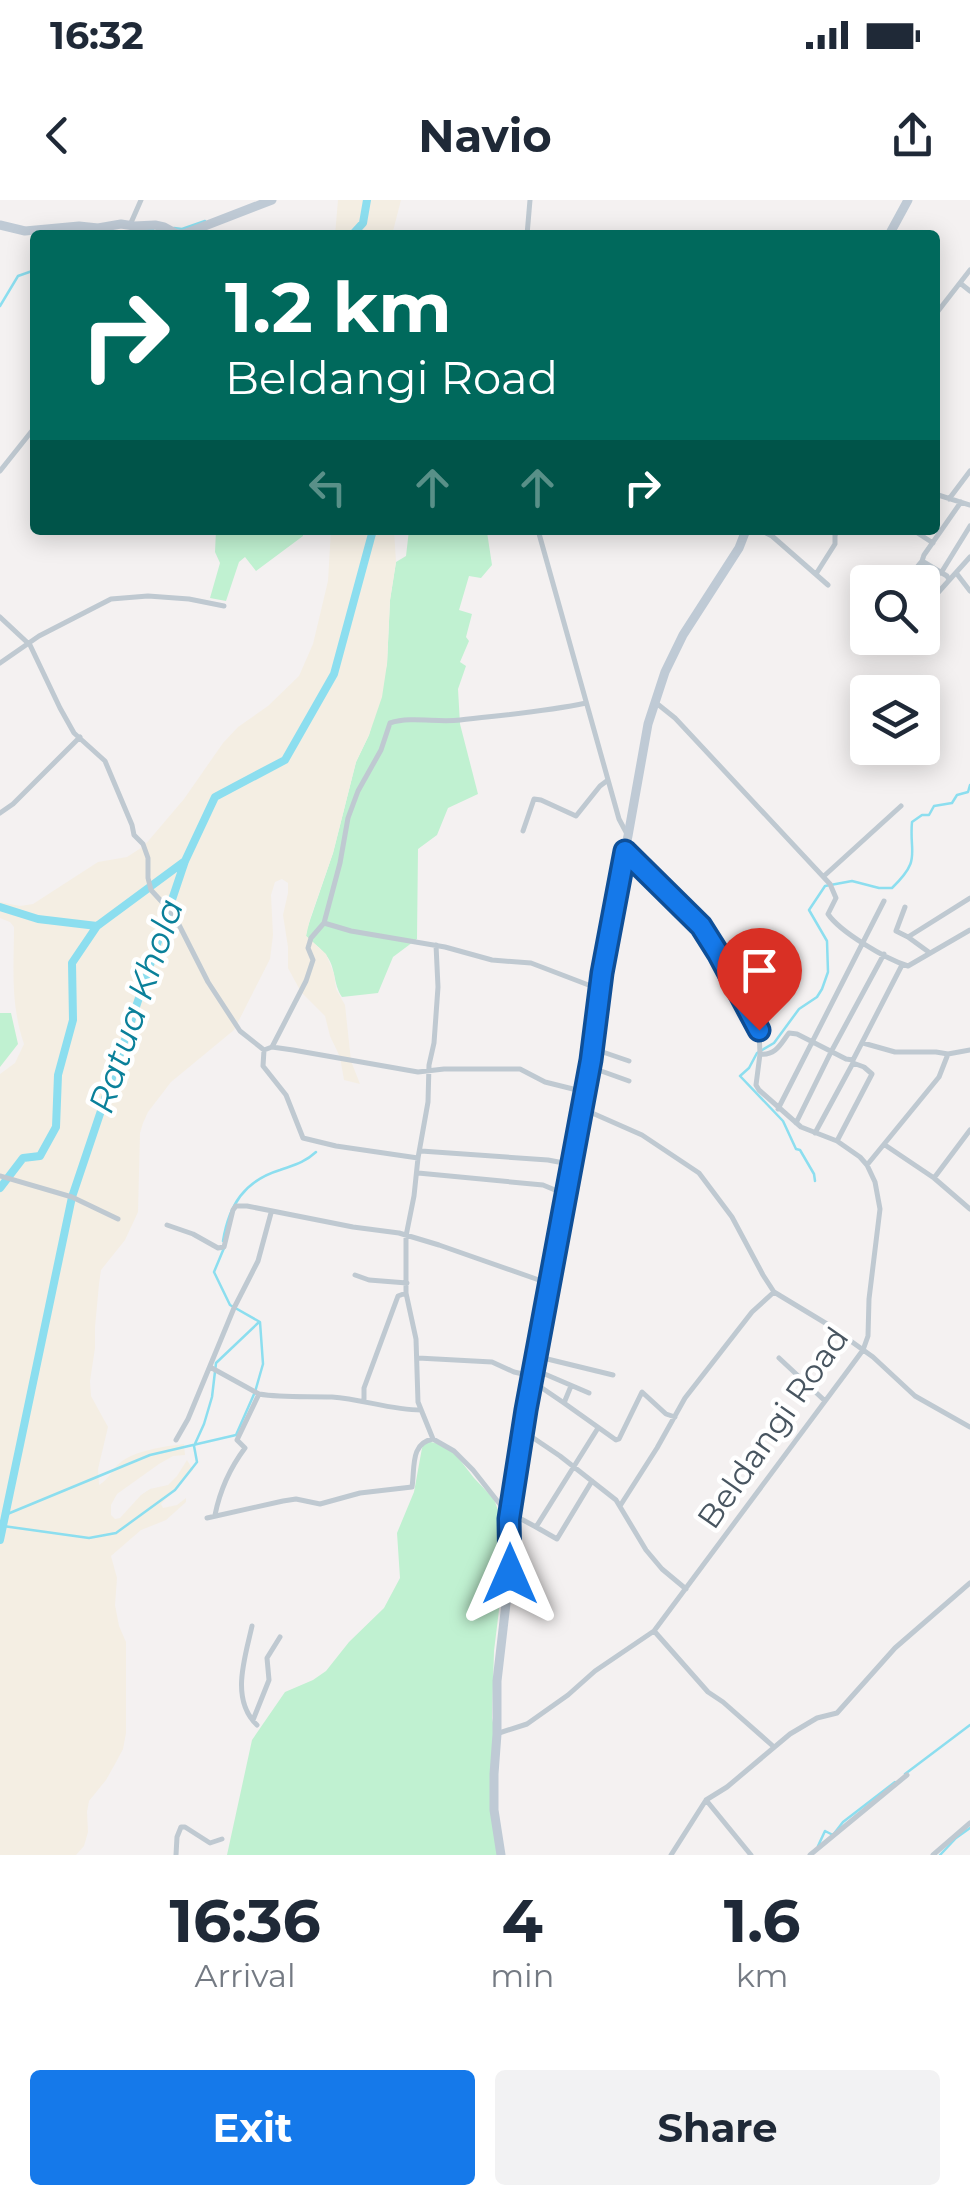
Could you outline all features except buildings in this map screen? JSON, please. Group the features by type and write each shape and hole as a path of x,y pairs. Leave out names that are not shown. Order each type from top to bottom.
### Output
{"street":[{"path":"130,225 141,200"},
{"path":"194,230 272,200"},
{"path":"527,230 530,200"},
{"path":"893,230 908,200"},
{"path":"0,225 30,231"},
{"path":"42,230 130,225 160,225 166,230"},
{"path":"940,309 970,270"},
{"path":"960,283 970,291"},
{"path":"0,471 30,433"},
{"path":"949,499 970,471"},
{"path":"940,497 970,505"},
{"path":"940,532 961,502"},
{"path":"949,580 940,573 970,526"},
{"path":"539,535 619,819 628,836"},
{"path":"501,1855 494,1810 497,1681 510,1569 510,1515 639,770 675,648 744,535"},
{"path":"770,535 828,585"},
{"path":"816,574 835,544 835,535"},
{"path":"922,535 933,542"},
{"path":"919,565 938,535"},
{"path":"940,586 970,557"},
{"path":"922,562 927,565"},
{"path":"956,573 970,591"},
{"path":"0,663 39,636 111,599 162,597 224,606"},
{"path":"0,617 30,644 74,733 105,761 134,834 148,858 151,890 174,915 208,982 240,1031 268,1048 401,1070 520,1069 545,1082 585,1092"},
{"path":"656,702 824,876 836,898 829,917 902,965 913,965 970,930"},
{"path":"572,1165 548,1160 336,1146 304,1138 286,1095 262,1066 306,981 313,960 308,948 311,938 324,924 348,818 390,724 460,720 586,703"},
{"path":"0,813 80,737"},
{"path":"524,831 534,799 576,816 608,780"},
{"path":"824,876 901,806"},
{"path":"625,851 701,926 718,953 759,1030 756,1085 796,1123 837,1141 867,1164 938,1077 948,1054"},
{"path":"908,937 970,898"},
{"path":"778,1109 884,900"},
{"path":"906,908 896,930 930,953"},
{"path":"324,924 492,960 531,963 599,990"},
{"path":"433,1439 417,1390 418,1358 406,1293 406,1236 428,1102 438,987 436,946"},
{"path":"796,1123 884,954"},
{"path":"815,1133 902,965"},
{"path":"760,1054 775,1051 789,1033 853,1061 872,1074 837,1141"},
{"path":"863,1043 895,1052 948,1054 970,1050"},
{"path":"593,1049 629,1062"},
{"path":"590,1067 629,1081"},
{"path":"582,1108 642,1134 704,1177 774,1292 878,1361 915,1396 970,1427"},
{"path":"934,1178 970,1130"},
{"path":"885,1144 970,1209"},
{"name":"Beldangi Road","path":"498,1734 527,1724 654,1631 862,1350 868,1336 880,1209 867,1164"},
{"path":"418,1173 543,1185 567,1195"},
{"path":"0,1176 72,1197 118,1219"},
{"path":"167,1225 224,1248 233,1210 236,1206 247,1206 393,1232 539,1280 550,1280"},
{"path":"176,1440 258,1260 271,1212"},
{"path":"355,1276 407,1283"},
{"path":"620,1506 685,1398 752,1312 774,1292"},
{"path":"364,1401 364,1388 392,1310 398,1296 406,1293"},
{"path":"535,1356 613,1375"},
{"path":"418,1358 492,1362 589,1393"},
{"path":"779,1358 824,1400"},
{"path":"210,1368 259,1394 332,1397 421,1410"},
{"path":"532,1376 542,1388 612,1438 619,1439 644,1392 666,1414 675,1417"},
{"path":"564,1403 571,1386"},
{"path":"215,1515 228,1473 245,1448 237,1440 259,1394"},
{"path":"536,1527 598,1428"},
{"path":"523,1431 609,1494 646,1550 686,1589"},
{"path":"207,1518 283,1501 320,1504 360,1493 412,1487 416,1448 423,1440 433,1439 454,1451 510,1515 557,1539 592,1481"},
{"path":"670,1855 706,1800 807,1723 837,1713 895,1648 970,1583"},
{"path":"252,1626 241,1678 248,1716 255,1723 269,1680 267,1658 280,1637"},
{"path":"654,1631 708,1692 774,1748"},
{"path":"810,1855 907,1775"},
{"path":"706,1800 752,1855"},
{"path":"933,1855 970,1824"},
{"path":"176,1855 176,1837 181,1827 210,1844 222,1839"}],"green space":[{"path":"216,535 303,535 256,571 245,557 239,562 226,601 210,598 220,563 215,552"},
{"path":"408,535 487,535 492,565 481,578 469,576 459,610 472,614 466,637 469,641 460,662 466,666 458,689 460,724 478,794 448,808 437,835 418,849 417,939 393,957 378,993 342,997 329,960 306,936 307,929 333,853 356,762 369,735 387,664 396,562 406,556"},
{"path":"0,1013 11,1013 18,1044 0,1067"},
{"path":"426,1441 440,1444 456,1455 494,1499 503,1524 506,1552 494,1651 492,1718 496,1737 493,1801 501,1855 227,1855 252,1740 285,1692 326,1671 384,1608 400,1578 397,1533 414,1492"}],"sand":[{"path":"338,200 401,200 393,230 335,230"},
{"path":"331,535 394,535 396,562 382,697 356,762 333,853 306,936 326,954 334,974 336,989 345,1005 351,1061 360,1084 344,1080 325,1016 301,992 288,968 283,915 288,883 282,879 275,882 271,895 270,959 234,1030 171,1082 148,1112 140,1133 138,1212 125,1240 101,1270 90,1381 91,1396 108,1427 98,1469 99,1485 121,1462 142,1452 184,1444 185,1455 159,1464 117,1494 111,1515 120,1518 141,1495 168,1485 187,1460 193,1470 161,1504 163,1508 186,1498 186,1502 166,1520 141,1530 111,1556 117,1578 115,1605 126,1642 123,1749 89,1801 88,1832 76,1855 0,1855 0,1074 15,1063 24,1044 15,1000 14,927 0,918 0,902 33,904 98,862 127,857 144,846 184,799 223,743 299,676 313,644 328,581"}],"waterway":[{"name":"Ratua Khola","path":"357,230 363,223 367,200"},
{"path":"174,228 205,221"},
{"path":"148,230 153,229"},
{"path":"0,306 18,276 30,272"},
{"name":"Ratua Khola","path":"0,1540 72,1197 185,861 215,797 285,760 334,674 372,535"},
{"path":"815,1181 783,1121 740,1076 757,1053 774,1043 799,1009 822,989 828,972 827,941 809,910 825,886 852,881 892,888 911,863 912,822 929,815 934,806 952,803 957,795 968,792 970,785"},
{"path":"0,907 38,919 97,926 185,861"},
{"path":"0,1188 23,1158 40,1156 56,1127 58,1075 73,1020 72,963 97,926"},
{"path":"223,1241 229,1216 248,1188 316,1152"},
{"path":"5,1515 150,1455 236,1435 263,1364 260,1322 230,1305 214,1272 224,1248"},
{"path":"3,1526 89,1538 116,1533 175,1490 197,1462 194,1446 212,1397 216,1363 258,1323"},
{"path":"905,1774 970,1725"},
{"path":"818,1846 825,1831 833,1835 843,1822 895,1782"},
{"path":"940,1855 970,1828"}],"route":[{"path":"510,1574 509,1519 526,1410 566,1204 625,851 701,926 759,1030"}]}
